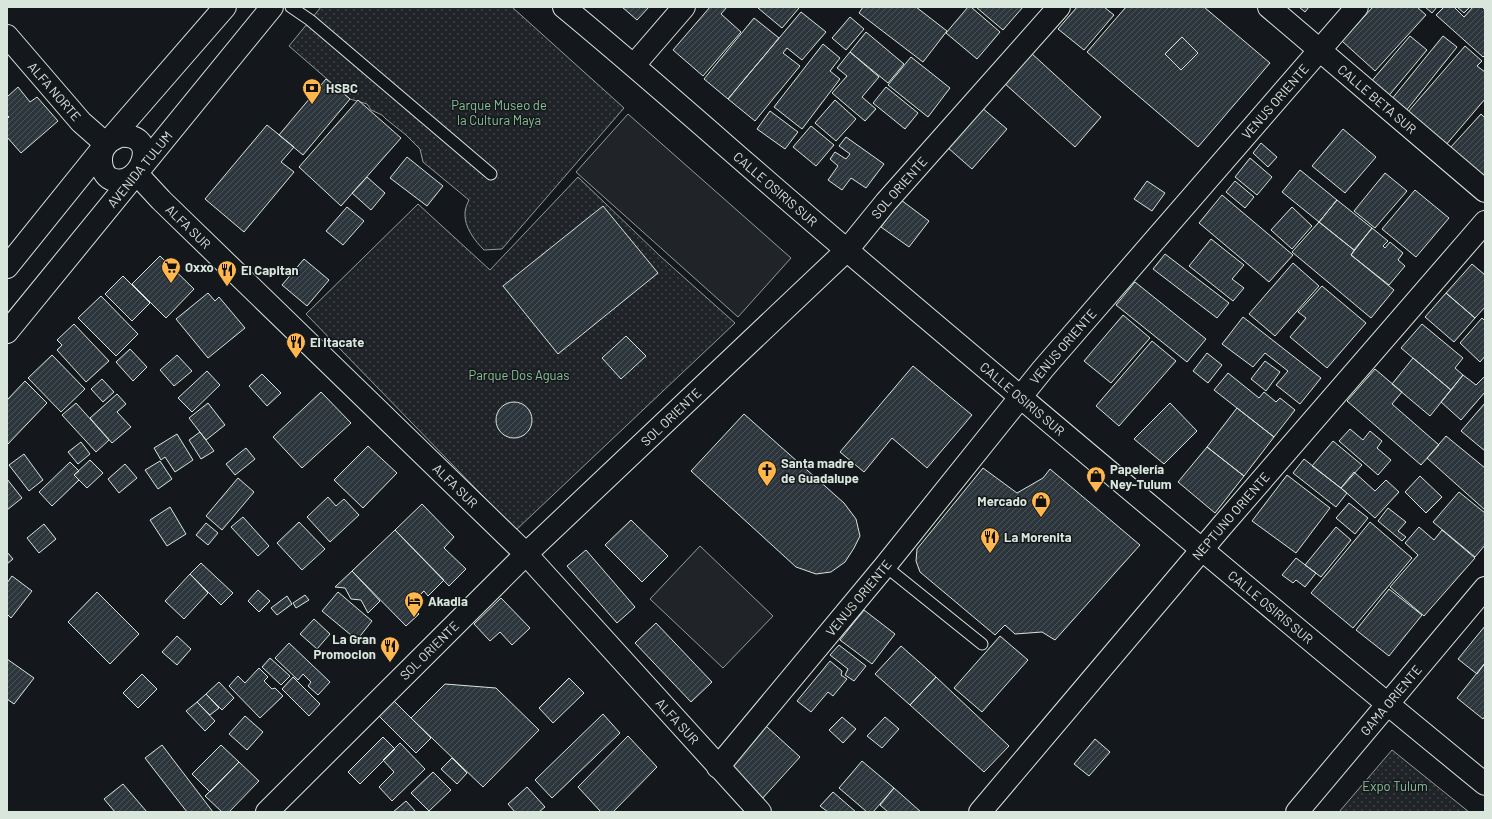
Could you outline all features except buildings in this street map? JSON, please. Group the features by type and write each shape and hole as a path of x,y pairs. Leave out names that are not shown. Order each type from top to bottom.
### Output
{"street":[{"path":"7,266 106,144 225,7"},
{"name":"AVENIDA TULUM","path":"7,332 272,7"},
{"name":"CALLE OSIRIS SUR","path":"564,7 634,65 847,250 1202,551 1485,784"},
{"path":"634,65 684,7"},
{"name":"SOL ORIENTE","path":"267,812 290,802 526,554 847,250 892,196 1059,7"},
{"name":"CALLE BETA SUR","path":"1269,7 1485,191"},
{"name":"VENUS ORIENTE","path":"718,767 885,566 1048,363 1356,7"},
{"name":"ALFA NORTE","path":"7,36 81,122 106,144"},
{"path":"120,136 137,138 143,145 144,154 142,162 136,173 122,181 107,177 102,168 101,160 106,144 120,136"},
{"name":"ALFA SUR","path":"136,173 161,200 526,554 760,812"},
{"name":"NEPTUNO ORIENTE","path":"980,812 1485,222"},
{"name":"GAMA ORIENTE","path":"1297,812 1485,588"}],"lane":[{"path":"291,7 316,26 491,174"},
{"path":"885,566 982,644"}],"green space":[{"name":"Parque Museo de la Cultura Maya","path":"321,7 512,7 624,108 502,249 484,250 474,238 466,223 465,211 469,200 423,162 420,149 406,135 382,115 371,110 367,104 350,99 289,46"},
{"path":"628,114 791,258 738,317 576,172"},
{"name":"Parque Dos Aguas","path":"578,177 660,256 735,323 516,530 306,314 418,204 490,270"},
{"path":"700,546 773,616 723,668 650,599"},
{"name":"Expo Tulum","path":"1392,750 1469,812 1339,812"}],"place":[{"name":"HSBC","path":"312,105"},
{"name":"Oxxo","path":"171,284"},
{"name":"El Capitan","path":"227,287"},
{"name":"El Itacate","path":"296,359"},
{"name":"Santa madre de Guadalupe","path":"767,487"},
{"name":"Papelería Ney-Tulum","path":"1096,493"},
{"name":"Mercado","path":"1041,518"},
{"name":"La Morenita","path":"990,554"},
{"name":"Akadia","path":"414,618"},
{"name":"La Gran Promocion","path":"390,663"}]}
